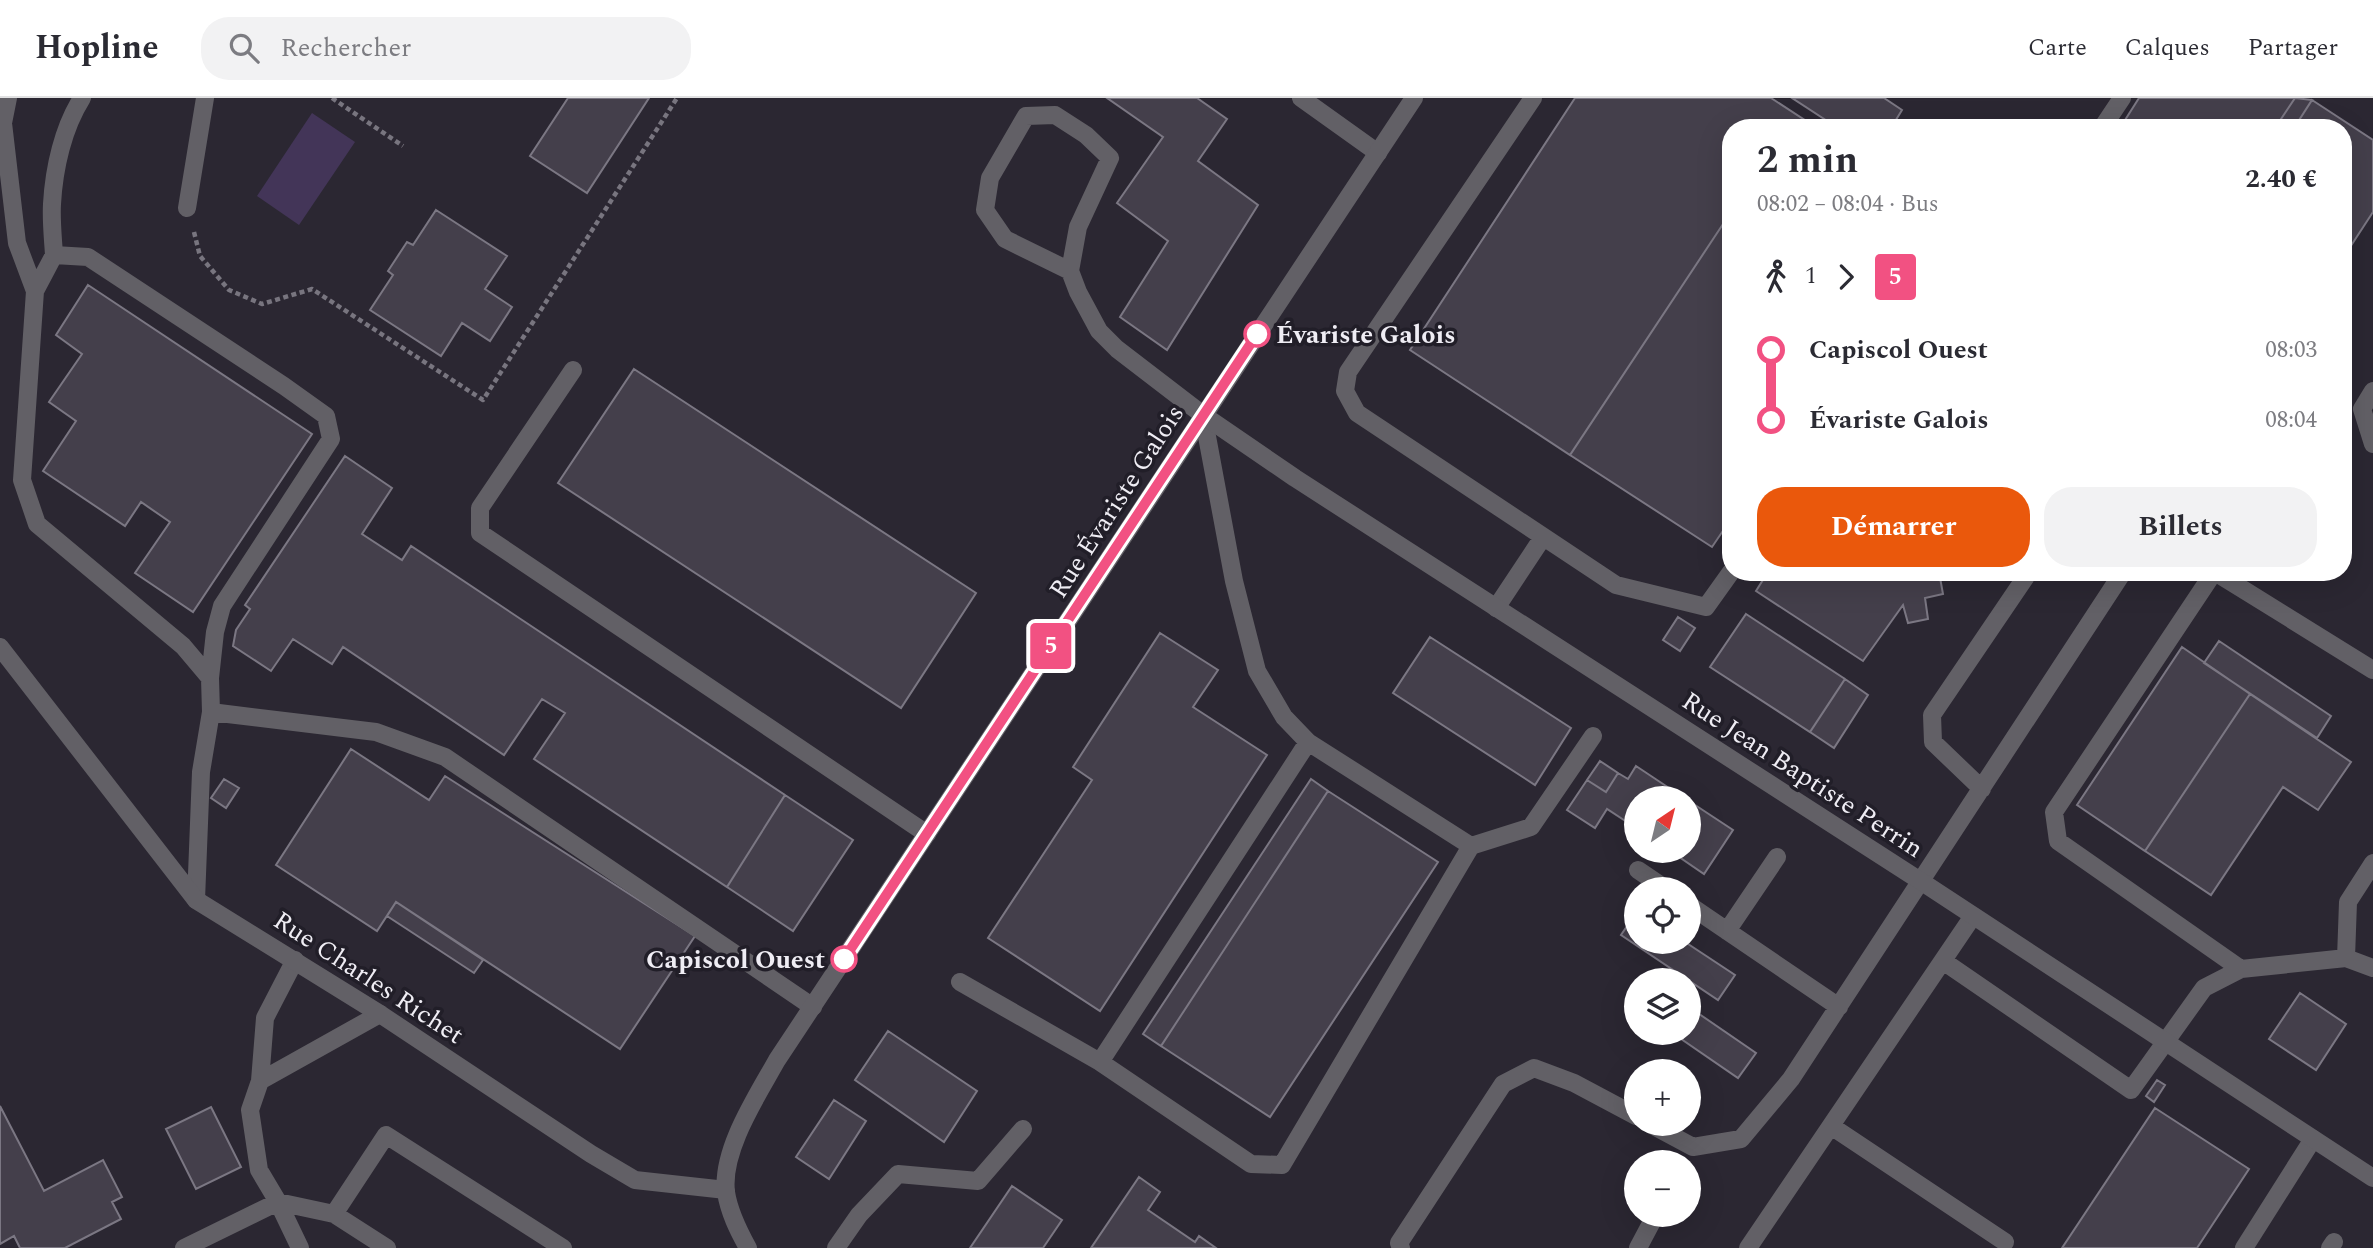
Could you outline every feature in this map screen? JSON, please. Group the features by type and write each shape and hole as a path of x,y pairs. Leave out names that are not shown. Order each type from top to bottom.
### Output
{"street":[{"path":"8,98 3,123 17,243 35,291"},
{"path":"82,98 72,114 61,149 52,205 54,255 35,291 22,480 37,524 183,646 209,678"},
{"path":"187,208 205,98"},
{"path":"1300,98 1378,153"},
{"name":"Rue Évariste Galois","path":"726,1190 730,1155 743,1122 777,1060 1414,98"},
{"path":"1533,98 1348,372 1345,391 1357,414 1616,584 1706,607 1725,581"},
{"path":"2108,119 2122,98"},
{"path":"1055,115 1086,135 1110,159 1078,227 1070,271 1005,239 985,210 990,178 1026,116 1055,115"},
{"path":"54,255 89,257 326,415 331,439 222,606 215,632 209,678 211,712 201,772 197,900"},
{"name":"Rue Jean Baptiste Perrin","path":"1070,271 1099,331 1117,349 1203,415 1295,478 1922,882 2373,1178"},
{"path":"573,370 480,508 480,533 927,834"},
{"path":"2373,391 2362,410 2373,444"},
{"path":"1203,415 1234,581 1257,671 1284,717 1308,742 1471,846"},
{"path":"1496,608 1543,537"},
{"path":"1982,789 1933,742 1933,715 2023,581"},
{"path":"1701,1151 1741,1139 1791,1079 2117,581"},
{"path":"2208,581 2054,812 2058,841 2241,969"},
{"path":"2229,581 2373,670"},
{"name":"Rue Charles Richet","path":"0,647 197,900 380,1014 591,1154 635,1180 726,1190"},
{"path":"211,712 376,732 445,757 813,1007"},
{"path":"960,982 1100,1062 1251,1164 1282,1165 1471,846 1531,827 1593,736"},
{"path":"1100,1062 1308,742"},
{"path":"1727,931 1777,857"},
{"path":"2346,958 2348,902 2373,863"},
{"path":"1638,870 1648,877"},
{"path":"1701,913 1839,1007"},
{"path":"1751,1247 1973,916"},
{"path":"1943,961 2131,1090 2204,988 2241,969 2346,958 2373,968"},
{"path":"295,960 265,1018 260,1081 250,1110 259,1170 300,1248"},
{"path":"260,1081 380,1014"},
{"path":"1401,1248 1399,1243 1503,1084 1534,1068 1574,1083 1624,1110"},
{"path":"1831,1126 2005,1242"},
{"path":"836,1248 859,1215 898,1174 978,1181 1023,1129"},
{"path":"334,1214 386,1135 536,1241 563,1248"},
{"path":"1666,1136 1684,1150"},
{"path":"2244,1248 2313,1139"},
{"path":"726,1190 733,1219 748,1248"},
{"path":"184,1248 278,1202 334,1214 387,1248"},
{"path":"1638,1248 1649,1227"}],"path":[{"path":"332,98 403,146"},
{"path":"187,208 201,256 229,290 261,304 312,289 483,400 677,98"}],"shaded area":[{"path":"312,113 355,142 299,225 257,196"}],"building":[{"path":"568,98 649,98 587,193 530,156"},
{"path":"1107,98 1197,98 1227,119 1198,161 1258,205 1167,350 1120,317 1168,241 1117,203 1163,137"},
{"path":"1575,98 1771,98 1803,119 1722,119 1722,226 1570,455 1410,350"},
{"path":"1792,98 1884,98 1902,110 1896,119 1824,119"},
{"path":"2139,98 2295,98 2281,119 2126,119"},
{"path":"2295,98 2312,100 2300,119 2281,119"},
{"path":"2312,100 2341,119 2300,119"},
{"path":"2352,126 2373,140 2373,212 2352,244"},
{"path":"436,210 507,256 485,289 512,307 490,341 462,323 441,356 370,310 393,275 388,271 407,242 413,245"},
{"path":"1722,226 1722,532 1712,547 1570,455"},
{"path":"88,285 312,434 193,612 135,573 170,522 141,502 125,526 43,471 76,421 49,402 82,354 56,335"},
{"path":"634,369 976,593 901,708 558,483"},
{"path":"345,456 392,488 362,534 402,560 411,546 785,795 727,887 534,759 565,713 542,699 504,755 343,647 332,664 293,639 271,671 233,646 236,630 250,609 245,605"},
{"path":"1762,581 1941,581 1943,594 1925,598 1928,619 1908,623 1903,605 1863,661 1756,591"},
{"path":"1746,614 1845,679 1810,732 1710,667"},
{"path":"1678,617 1695,628 1680,651 1663,640"},
{"path":"1160,633 1218,670 1193,707 1267,755 1100,1011 988,938 1092,780 1073,767"},
{"path":"1430,637 1571,728 1535,785 1393,693"},
{"path":"2219,641 2331,716 2317,738 2204,663"},
{"path":"2182,647 2250,694 2145,851 2077,805"},
{"path":"1845,679 1868,695 1834,748 1810,732"},
{"path":"2250,694 2351,762 2318,810 2283,787 2211,895 2145,851"},
{"path":"351,749 429,800 445,776 695,936 620,1049 396,902 377,931 276,865"},
{"path":"1600,761 1618,773 1606,792 1587,780"},
{"path":"1636,766 1666,786 1624,786 1624,820 1607,809 1595,828 1567,810 1587,780 1606,792 1618,773 1628,779"},
{"path":"224,779 239,788 226,808 211,798"},
{"path":"1311,779 1328,791 1161,1046 1143,1034"},
{"path":"1328,791 1438,862 1270,1117 1161,1046"},
{"path":"785,795 853,840 793,931 727,887"},
{"path":"1701,809 1733,830 1704,874 1688,863 1701,863"},
{"path":"396,902 483,960 474,973 387,916"},
{"path":"1701,953 1735,975 1718,1000 1701,989 1701,968 1670,968 1649,954"},
{"path":"2300,993 2346,1024 2316,1070 2269,1039"},
{"path":"1701,1015 1756,1053 1738,1078 1690,1045 1701,1045"},
{"path":"888,1031 977,1091 944,1142 855,1080"},
{"path":"2157,1080 2165,1085 2154,1102 2146,1096"},
{"path":"834,1100 866,1121 829,1179 796,1157"},
{"path":"0,1106 44,1191 103,1160 122,1197 112,1202 121,1219 65,1248 20,1248 14,1236 0,1244"},
{"path":"211,1107 241,1167 196,1189 166,1129"},
{"path":"2155,1108 2249,1169 2197,1248 2062,1248"},
{"path":"1139,1177 1160,1192 1148,1210 1195,1242 1199,1236 1216,1248 1091,1248"},
{"path":"1012,1186 1062,1220 1043,1248 970,1248"}],"bus line":[{"name":"5","path":"844,959 1257,334"}],"place":[{"name":"Évariste Galois","path":"1257,334"},
{"name":"Capiscol Ouest","path":"844,959"}]}
